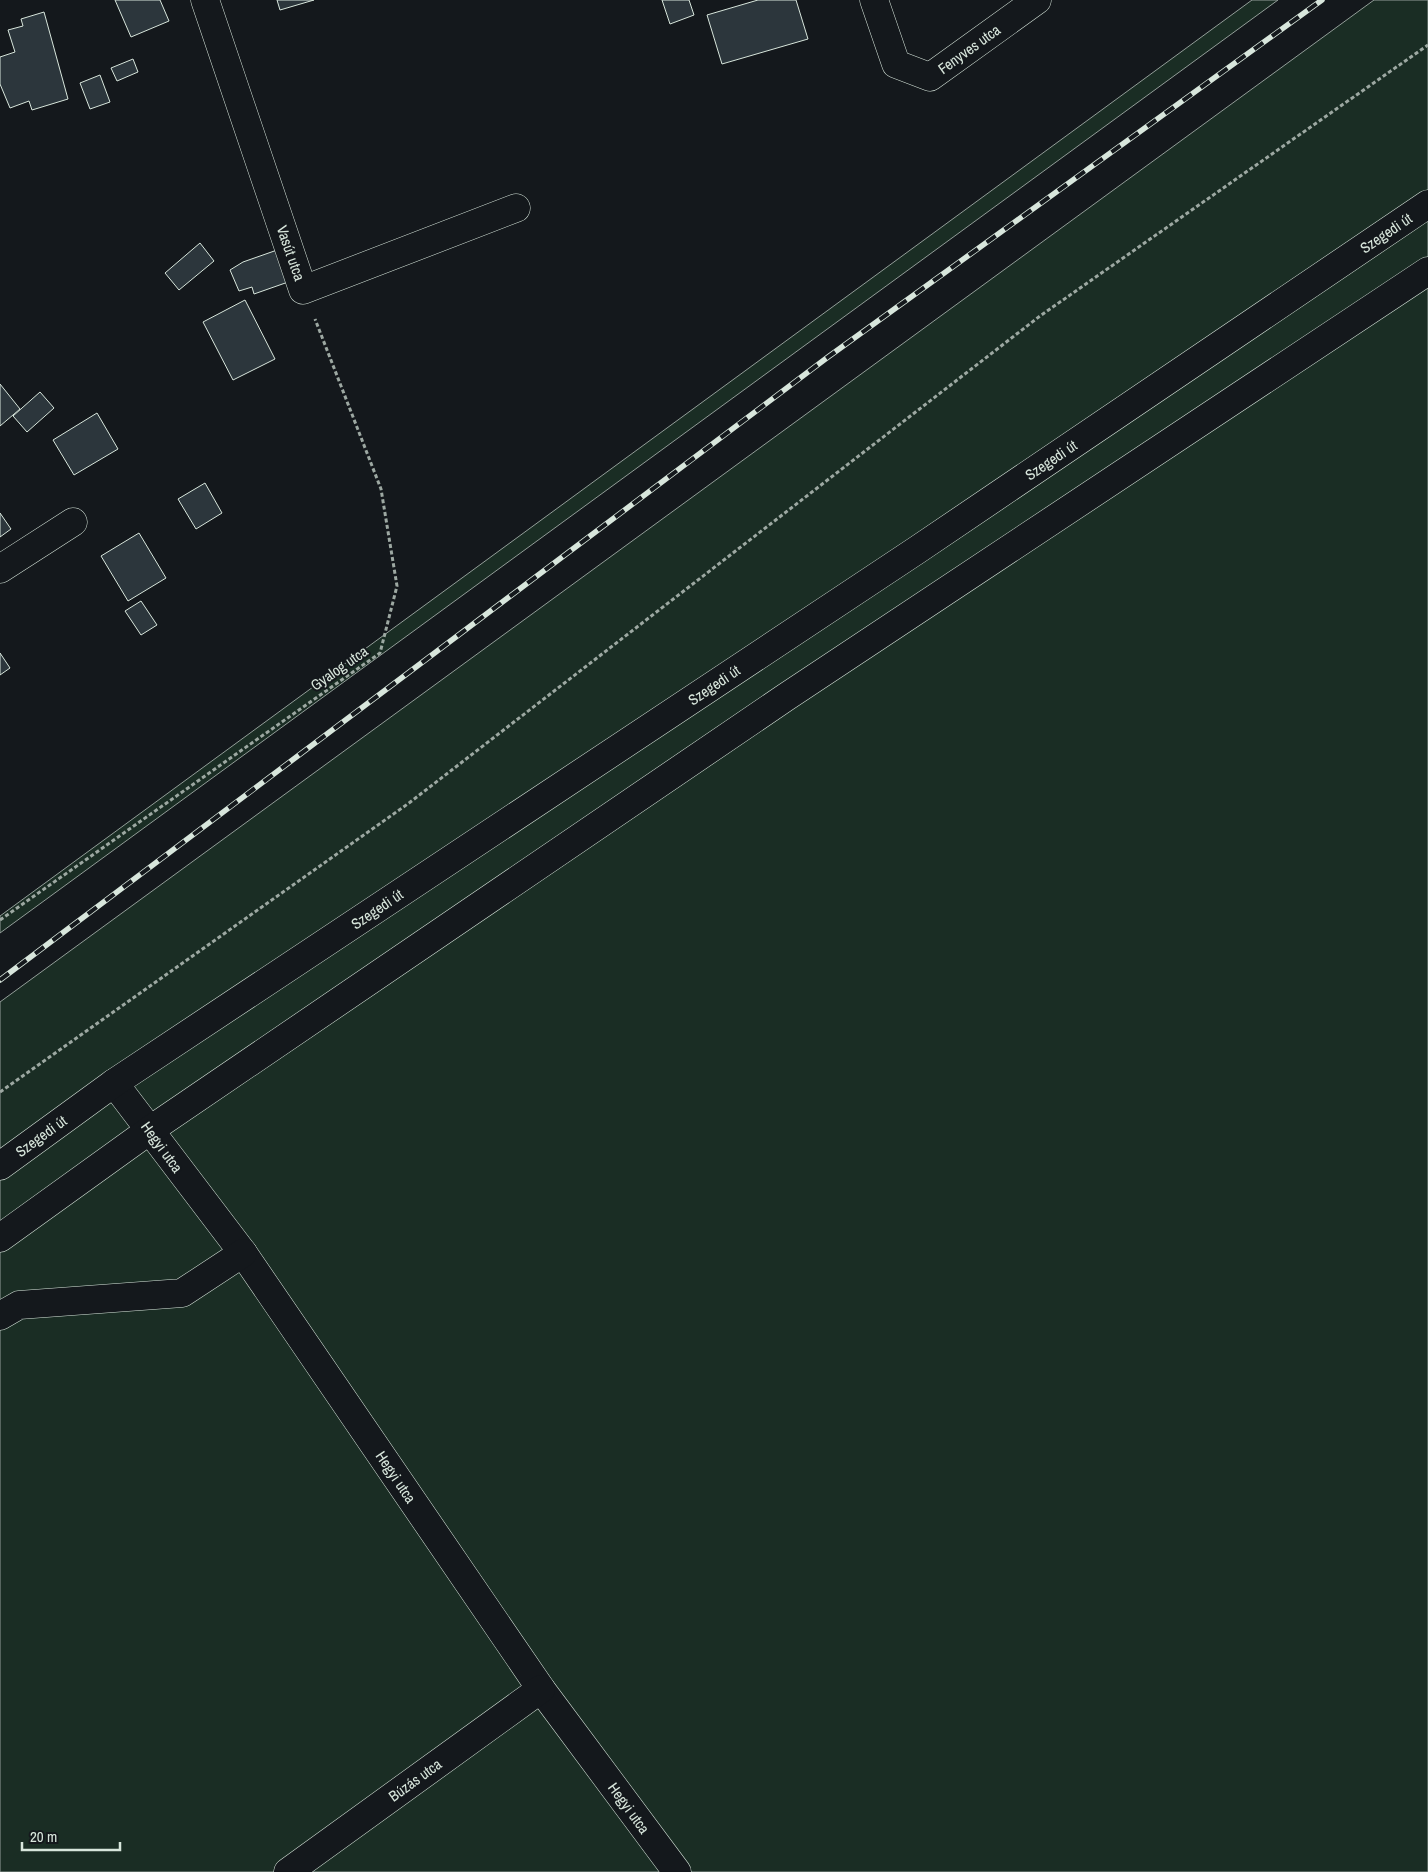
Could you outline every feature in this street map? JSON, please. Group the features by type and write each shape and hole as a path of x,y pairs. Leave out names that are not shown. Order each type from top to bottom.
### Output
{"main road":[{"name":"Vasút utca","path":"204,0 303,290 516,208"},
{"name":"Fenyves utca","path":"874,0 896,64 930,77 1037,0"},
{"name":"Szegedi út","path":"0,1166 114,1083 892,567 1428,204"},
{"path":"0,1238 150,1130 786,697 1428,271"},
{"path":"0,569 73,522"},
{"name":"Hegyi utca","path":"114,1083 243,1253 541,1689 677,1872"},
{"path":"0,1316 19,1305 182,1293 243,1253"},
{"name":"Búzás utca","path":"288,1872 541,1689"}],"path":[{"path":"0,1092 409,803 1040,316 1428,45"},
{"name":"Gyalog utca","path":"0,920 380,653 397,586 381,489 303,290"}],"green space":[{"path":"1252,0 1278,0 0,933 0,916"},
{"path":"1374,0 1428,0 1428,1872 0,1872 0,1002"}],"building":[{"path":"115,0 160,0 169,21 131,37"},
{"path":"277,0 314,0 280,10"},
{"path":"662,0 689,0 694,15 670,24"},
{"path":"758,0 796,0 808,39 722,64 707,15"},
{"path":"44,12 68,99 32,110 29,101 10,108 0,84 0,57 15,52 8,30 23,26 21,19"},
{"path":"133,59 138,72 117,81 111,68"},
{"path":"100,75 110,102 90,109 80,83"},
{"path":"200,243 214,261 179,290 165,273"},
{"path":"280,249 291,281 254,294 252,287 239,291 230,270 243,262"},
{"path":"245,300 275,359 233,380 203,322"},
{"path":"0,384 20,409 0,426"},
{"path":"40,392 54,408 27,432 13,416"},
{"path":"97,413 118,449 74,475 53,440"},
{"path":"205,483 222,513 196,529 178,499"},
{"path":"0,513 11,529 0,537"},
{"path":"139,533 166,578 128,601 101,556"},
{"path":"141,601 157,625 141,635 125,611"},
{"path":"0,653 10,668 0,675"}],"railway":[{"path":"0,980 828,357 1322,0"}]}
